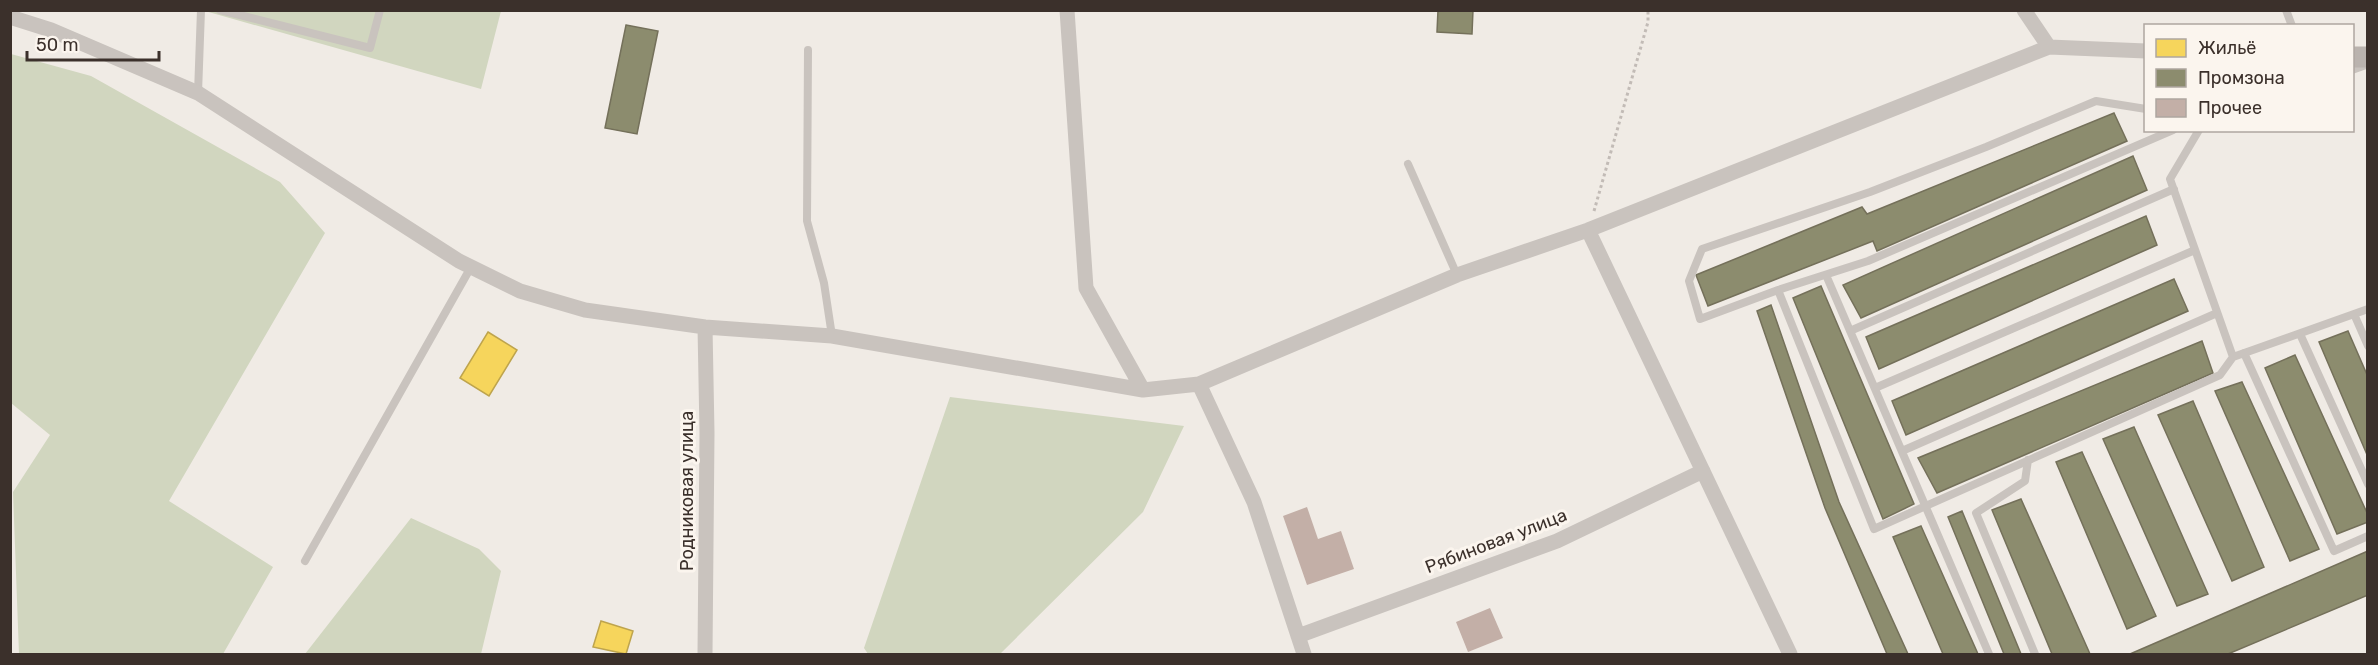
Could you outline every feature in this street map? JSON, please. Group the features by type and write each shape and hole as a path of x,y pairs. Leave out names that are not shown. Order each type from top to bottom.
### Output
{"street":[{"path":"1067,10 1086,288 1143,390"},
{"path":"2024,10 2049,47"},
{"path":"10,17 51,30 198,93 471,267 520,291 585,310 705,327 832,336 1143,390 1199,384 1457,275 1588,230 2049,47 2144,51"},
{"path":"1588,230 1790,654"},
{"name":"Родниковая улица","path":"705,327 707,434 705,654"},
{"path":"1199,384 1254,502 1304,654"},
{"name":"Рябиновая улица","path":"1298,636 1557,541 1703,471"}],"lane":[{"path":"198,93 201,10"},
{"path":"220,10 370,48 380,10"},
{"path":"808,50 807,221 824,283 832,336"},
{"path":"2144,110 2096,101 1870,192 1702,249 1689,281 1700,319 1778,290 1868,261 2168,132"},
{"path":"2198,132 2170,179 2233,357"},
{"path":"1408,164 1457,275"},
{"path":"1850,331 2174,189"},
{"path":"1875,388 2195,250"},
{"path":"305,561 471,267"},
{"path":"1826,275 1989,654"},
{"path":"1778,290 1874,529 2220,375 2233,357 2367,309"},
{"path":"1902,451 2217,313"},
{"path":"2354,314 2367,346"},
{"path":"2300,334 2367,484"},
{"path":"2244,353 2334,550 2367,536"},
{"path":"2028,460 2025,481 1976,513 2035,654"}],"path":[{"path":"1588,230 1648,22 1648,10"}],"green space":[{"path":"205,11 501,11 481,89"},
{"path":"11,54 91,76 280,182 325,233 169,501 273,567 223,654 19,654 13,492 50,435 11,403"},
{"path":"950,397 1184,426 1143,512 1000,654 868,654 864,648"},
{"path":"411,518 479,549 501,571 481,654 305,654"}],"building: Жильё":[{"path":"488,332 517,350 489,396 460,378"},
{"path":"601,621 633,631 626,654 593,647"}],"building: Промзона":[{"path":"1438,10 1473,10 1472,34 1437,32"},
{"path":"626,25 658,31 637,134 605,128"},
{"path":"2114,113 2127,141 1877,251 1873,241 1708,306 1696,275 1862,207 1867,214"},
{"path":"2133,156 2147,190 1861,318 1843,285"},
{"path":"2146,216 2157,245 1879,369 1866,337"},
{"path":"2174,279 2188,311 1906,435 1892,401"},
{"path":"1821,286 1914,504 1883,519 1793,298"},
{"path":"1771,305 1839,502 1908,654 1887,654 1825,508 1757,311"},
{"path":"2348,331 2368,377 2368,457 2319,342"},
{"path":"2202,341 2213,373 1937,493 1918,458"},
{"path":"2295,355 2368,515 2368,522 2337,534 2265,368"},
{"path":"2242,382 2319,549 2290,561 2215,391"},
{"path":"2193,401 2264,567 2232,581 2158,415"},
{"path":"2134,427 2208,594 2177,606 2103,439"},
{"path":"2082,452 2156,616 2127,629 2056,462"},
{"path":"2021,499 2090,654 2052,654 1992,510"},
{"path":"1962,511 2021,654 2004,654 1948,517"},
{"path":"1921,526 1978,654 1943,654 1893,537"},
{"path":"2368,551 2368,595 2228,654 2130,654"}],"building: Прочее":[{"path":"1307,507 1318,539 1341,531 1354,569 1307,585 1283,516"},
{"path":"1490,608 1503,638 1468,652 1456,622"}]}
